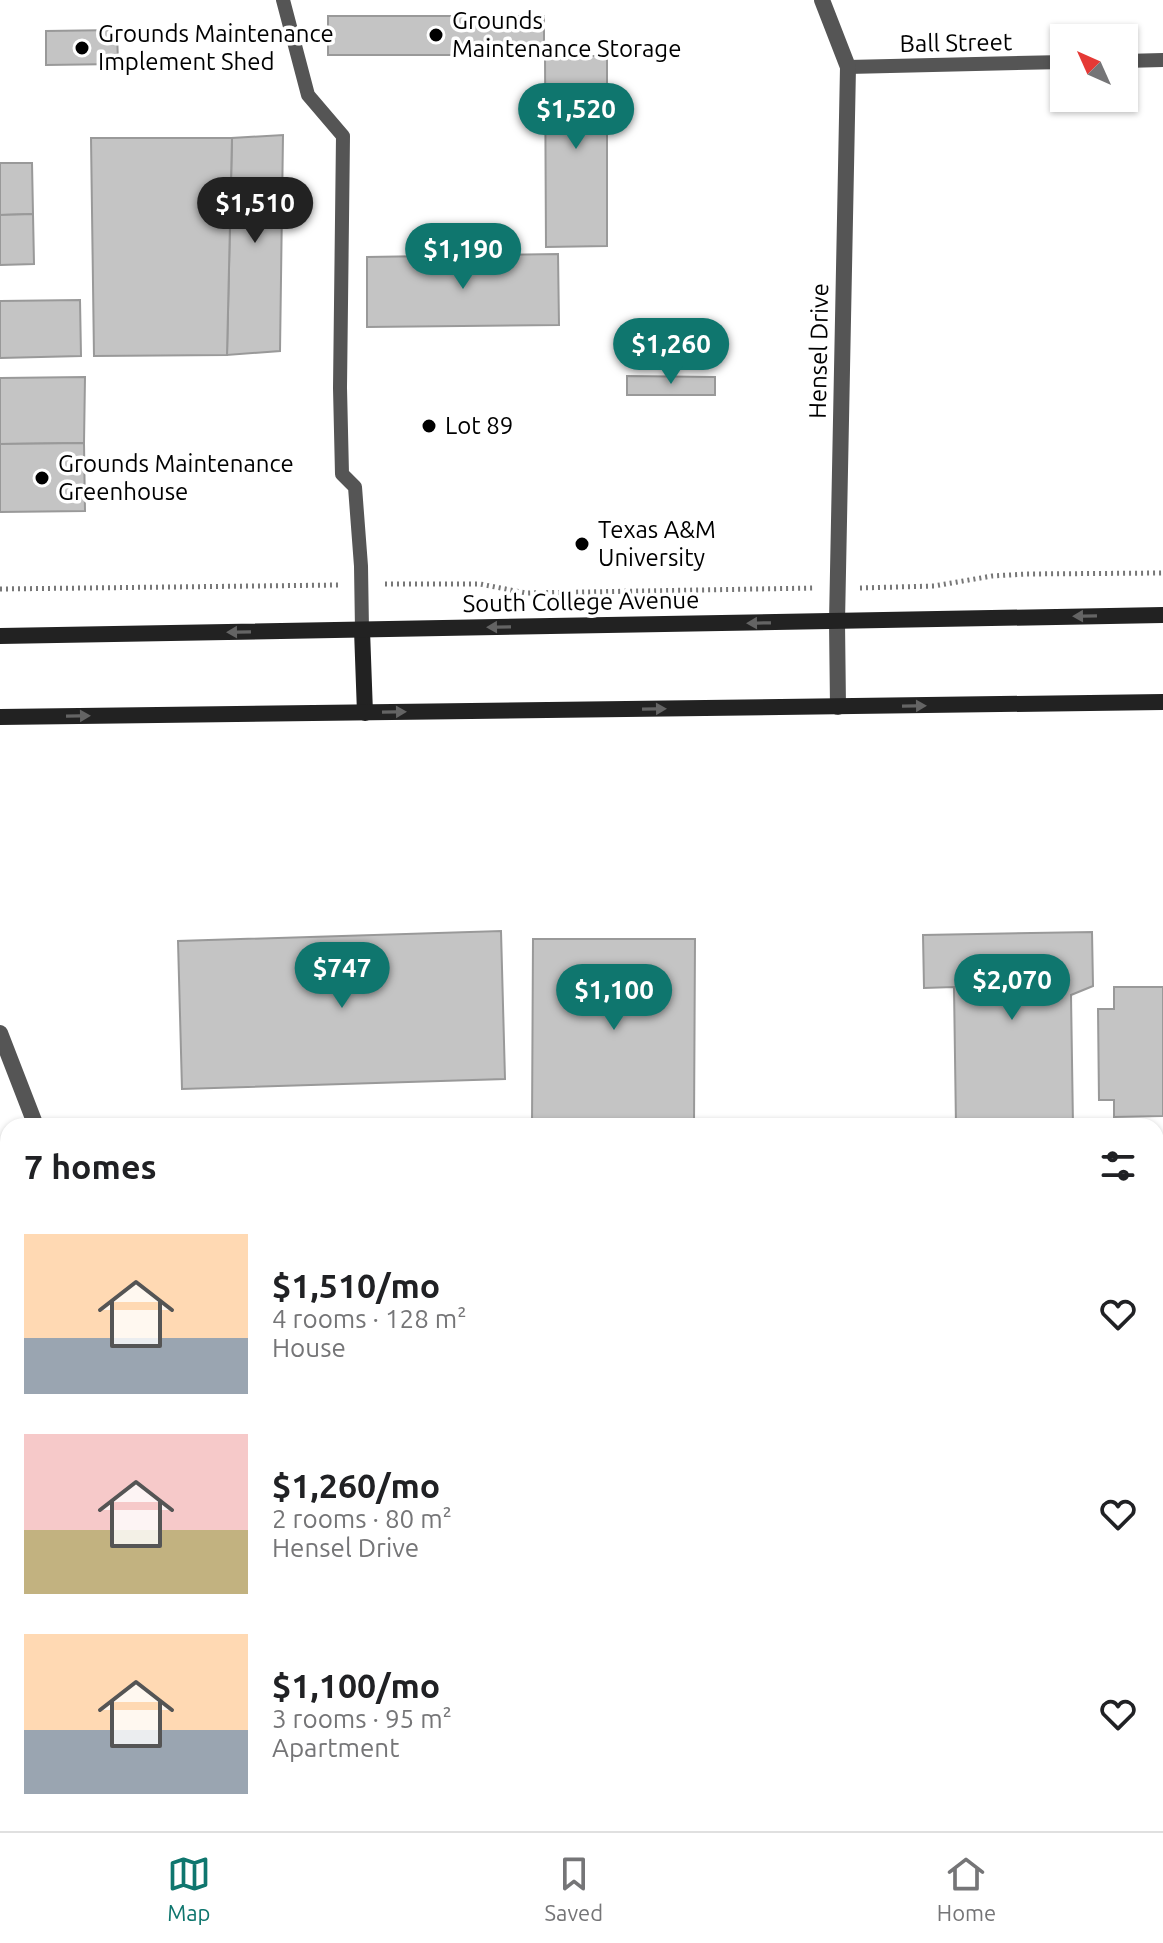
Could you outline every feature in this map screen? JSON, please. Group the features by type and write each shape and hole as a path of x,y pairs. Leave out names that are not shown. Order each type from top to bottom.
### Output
{"main road":[{"name":"South College Avenue","path":"0,636 1163,615"},
{"path":"362,630 365,713"},
{"path":"0,717 1163,702"}],"street":[{"name":"Hensel Drive","path":"822,0 848,67 838,707"},
{"path":"0,1033 33,1118"}],"lane":[{"path":"283,0 308,95 343,136 342,474 355,487 362,630"},
{"path":"1138,61 1163,60"},
{"name":"Ball Street","path":"848,67 1050,62"}],"path":[{"path":"934,586 1004,576 1163,573"},
{"path":"403,584 480,584 526,593 768,588"},
{"path":"0,589 327,585"}],"building":[{"name":"Grounds Maintenance Storage","path":"328,16 544,16 544,55 328,55"},
{"name":"Grounds Maintenance Implement Shed","path":"117,30 118,64 46,65 46,31"},
{"path":"545,56 607,56 607,246 546,247"},
{"path":"283,135 280,351 227,355 232,138"},
{"path":"91,138 232,138 227,355 94,356"},
{"path":"0,163 32,163 33,214 0,215"},
{"path":"33,214 34,264 0,265 0,215"},
{"path":"558,254 559,325 367,327 367,257"},
{"path":"80,300 81,356 0,358 0,301"},
{"path":"627,376 715,377 715,395 627,395"},
{"name":"Grounds Maintenance Greenhouse","path":"85,377 84,443 0,444 0,378"},
{"name":"Grounds Maintenance Greenhouse","path":"84,443 85,511 0,512 0,444"},
{"path":"501,931 505,1079 182,1089 178,941"},
{"path":"1092,932 1093,986 1071,995 1073,1118 956,1118 954,987 924,988 923,935"},
{"path":"533,939 695,939 694,1118 532,1118"},
{"path":"1114,987 1163,987 1163,1116 1114,1117 1114,1100 1099,1100 1098,1009 1114,1009"}],"place":[{"name":"Grounds Maintenance Storage","path":"436,35"},
{"name":"Grounds Maintenance Implement Shed","path":"82,48"},
{"name":"Lot 89","path":"429,426"},
{"name":"Grounds Maintenance Greenhouse","path":"42,478"},
{"name":"Texas A&M University","path":"582,544"}]}
